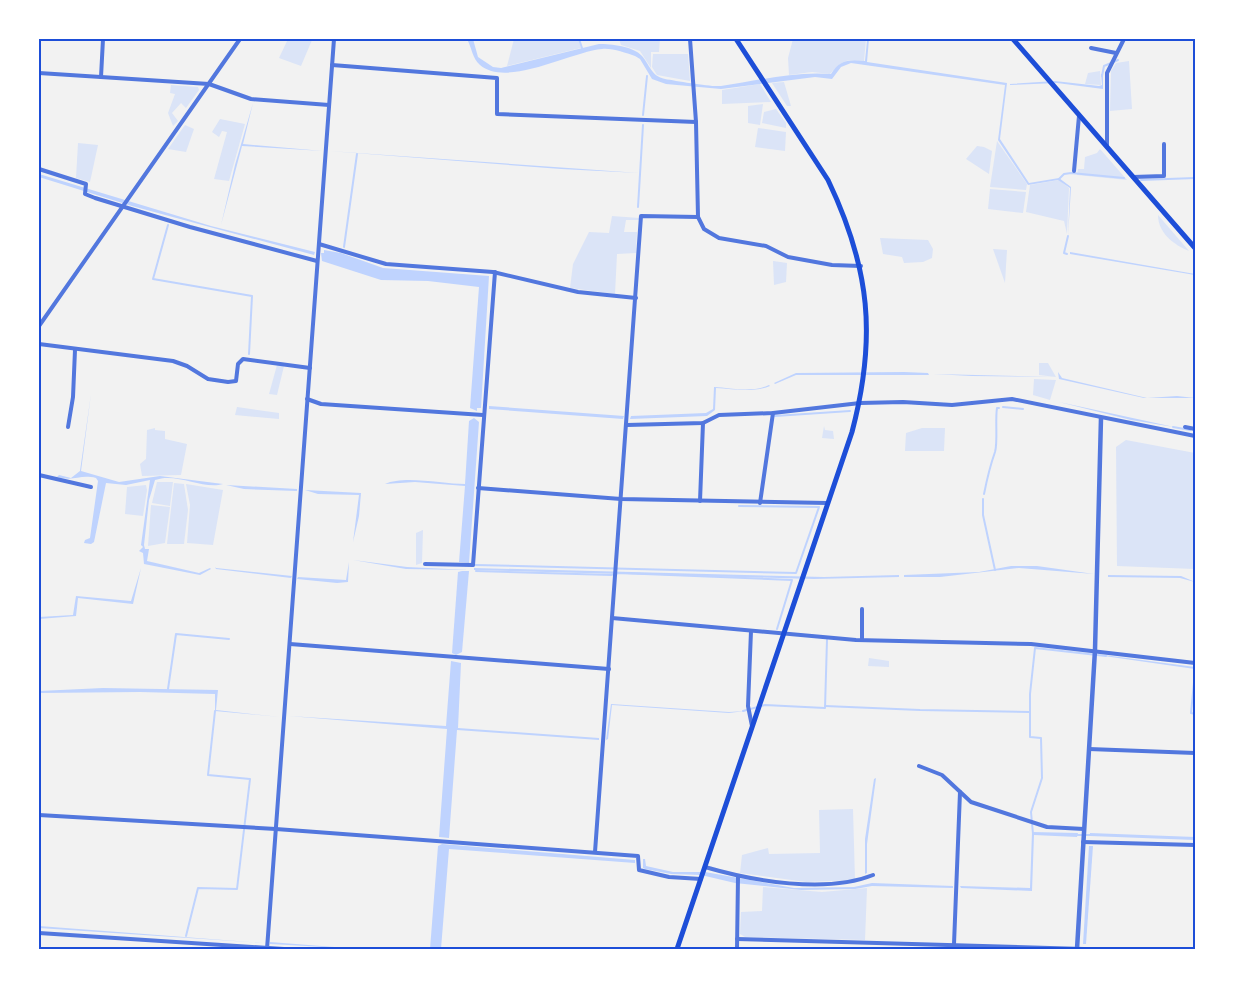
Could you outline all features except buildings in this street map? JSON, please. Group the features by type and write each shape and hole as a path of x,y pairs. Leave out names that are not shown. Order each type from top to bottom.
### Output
{"main road":[{"path":"677,949 860,403 868,318 861,266 851,231 828,180 736,39"},
{"path":"1013,39 1195,248"}],"street":[{"path":"101,77 104,39"},
{"path":"39,326 240,39"},
{"path":"267,949 334,39"},
{"path":"690,39 696,122 698,217 704,229 719,238 766,246 788,257 832,265 861,266"},
{"path":"1107,149 1107,73 1124,39"},
{"path":"1091,48 1116,53"},
{"path":"332,65 496,78 496,114 696,122"},
{"path":"39,73 209,84 250,99 329,105"},
{"path":"1074,171 1079,116"},
{"path":"1132,177 1164,176 1164,144"},
{"path":"39,169 86,184 85,194 318,261"},
{"path":"595,852 641,216 698,217"},
{"path":"319,244 386,264 495,272 578,292 636,298"},
{"path":"425,564 473,565 495,272"},
{"path":"39,344 173,361 187,366 208,378 228,382 236,381 238,364 243,359 310,368"},
{"path":"68,427 73,397 75,350"},
{"path":"308,399 321,404 483,415"},
{"path":"627,425 703,423 719,416 773,413 860,403 903,402 952,405 1012,399 1195,436"},
{"path":"760,503 773,413"},
{"path":"62,418 70,419"},
{"path":"1077,949 1095,650 1101,418"},
{"path":"700,501 703,423"},
{"path":"1185,427 1195,429"},
{"path":"39,475 91,487"},
{"path":"478,488 621,499 827,503"},
{"path":"862,608 862,640"},
{"path":"612,618 862,640 1031,644 1195,663"},
{"path":"751,631 748,706 752,727"},
{"path":"290,644 608,668"},
{"path":"1089,749 1195,753"},
{"path":"919,766 942,775 971,802 1047,827 1084,828"},
{"path":"954,944 960,792"},
{"path":"39,814 276,829 638,856 639,870 669,877 701,879"},
{"path":"1083,842 1195,845"},
{"path":"705,867 738,876 789,883 849,883 873,875"},
{"path":"737,949 738,876"},
{"path":"39,933 284,949"},
{"path":"737,939 1084,949"}],"shaded area":[{"path":"288,39 312,40 301,66 279,58"},
{"path":"514,39 578,39 581,48 507,66"},
{"path":"619,39 660,39 659,52 651,52 651,68 640,51 621,45"},
{"path":"793,39 866,39 864,61 845,61 830,74 812,72 789,75 788,58"},
{"path":"653,54 688,54 690,81 657,75 652,67"},
{"path":"1129,61 1132,109 1110,111 1111,71 1116,63"},
{"path":"1100,71 1101,85 1085,84 1088,73"},
{"path":"784,82 791,106 787,106 772,83"},
{"path":"760,84 771,102 722,104 722,90"},
{"path":"171,85 198,87 199,90 186,108 181,103 172,113 178,121 173,126 168,113 175,94 170,93"},
{"path":"763,104 760,125 748,123 748,106"},
{"path":"776,109 786,123 786,128 762,123 764,112"},
{"path":"220,119 245,124 229,181 214,179 227,132 222,131 219,137 212,132"},
{"path":"185,125 194,129 186,152 168,149"},
{"path":"758,128 786,132 785,151 755,147"},
{"path":"997,141 1027,184 1026,190 990,187"},
{"path":"78,143 98,145 90,182 76,178"},
{"path":"977,146 992,151 989,174 966,159"},
{"path":"1100,149 1127,180 1077,175 1078,169 1084,169 1085,157 1097,153"},
{"path":"1059,180 1069,188 1067,234 1064,221 1026,212 1030,185"},
{"path":"990,189 1026,192 1023,213 988,209"},
{"path":"1158,215 1189,251 1168,238 1161,227"},
{"path":"612,216 639,218 639,220 626,220 624,232 637,232 636,253 617,254 615,294 570,288 573,264 589,232 609,233"},
{"path":"880,238 928,240 933,249 932,258 923,262 904,263 902,257 883,254"},
{"path":"993,249 1007,250 1005,283"},
{"path":"773,261 787,263 786,282 774,285"},
{"path":"1039,363 1048,363 1056,377 1039,375"},
{"path":"277,365 284,366 277,395 269,394"},
{"path":"1034,379 1056,380 1050,400 1033,395"},
{"path":"237,407 279,413 279,419 235,415"},
{"path":"824,426 825,430 833,431 834,439 822,438"},
{"path":"155,428 155,430 165,431 165,439 187,444 181,475 142,476 140,464 146,459 147,430"},
{"path":"922,428 945,428 944,451 905,451 906,433"},
{"path":"1126,440 1195,453 1195,569 1117,566 1116,447"},
{"path":"157,482 173,482 170,506 152,503"},
{"path":"174,483 184,484 188,510 184,544 167,544"},
{"path":"186,484 223,490 213,545 187,543 190,505"},
{"path":"146,485 143,516 125,514 127,487"},
{"path":"151,505 170,507 165,543 148,546"},
{"path":"423,530 422,563 416,565 416,533"},
{"path":"869,658 889,661 889,667 868,666"},
{"path":"853,809 855,880 806,882 740,873 742,855 768,848 769,854 820,853 819,810"},
{"path":"763,887 822,892 867,888 865,940 745,937 740,934 741,912 762,911"}],"water":[{"path":"467,39 473,39 478,57 493,67 501,68 599,44 610,44 622,46 638,53 660,78 721,86 789,75 831,74 841,63 854,60 865,61 867,41 869,39 867,62 1007,83 1000,139 1029,183 1059,178 1071,187 1068,237 1070,188 1058,180 1028,185 998,140 1005,85 851,63 841,67 832,79 815,77 721,89 666,84 652,79 640,59 635,56 606,49 589,51 539,67 506,73 492,71 480,65"},
{"path":"1101,74 1103,74 1103,89 1057,83 1010,85 1055,81 1099,86 1102,85"},
{"path":"253,103 243,144 323,151 242,146 221,225 235,165"},
{"path":"329,151 639,173 561,169"},
{"path":"39,174 211,226 315,252 314,255 132,206 39,177"},
{"path":"324,250 341,253 383,268 489,276 481,408 477,408 477,411 470,408 479,287 428,281 381,280 322,261 321,253 324,253"},
{"path":"1070,252 1195,274 1195,275 1070,254"},
{"path":"1058,372 1062,378 1147,398 1059,379"},
{"path":"796,373 928,373 929,375 796,375 774,383"},
{"path":"933,374 1055,377 972,376"},
{"path":"769,385 764,388 750,390 716,388 715,410 707,416 630,419 631,416 706,413 713,409 714,387 756,389"},
{"path":"91,394 81,471 119,482 160,476 223,484 207,485 181,479 163,478 155,480 149,500 144,545 145,549 149,549 147,561 199,573 211,569 200,575 144,564 143,553 139,551 143,547 141,545 150,480 126,485 106,483 94,542 91,544 84,543 85,540 90,538 98,481 96,478 90,477 68,479 57,477 59,475 71,478 80,471"},
{"path":"1177,396 1195,398 1147,398"},
{"path":"1059,402 1174,427 1131,420"},
{"path":"489,406 624,416 623,419 489,409"},
{"path":"474,418 479,422 469,563 459,562 465,486 415,482 385,484 393,481 413,480 465,484 469,421"},
{"path":"226,485 297,489 297,491 244,489"},
{"path":"305,490 361,493 359,516 353,542 359,495 318,494"},
{"path":"353,560 407,567 469,570 406,569"},
{"path":"349,562 348,582 337,583 297,579 298,577 346,580"},
{"path":"1011,566 1037,566 1094,574 1019,568 940,577 904,577 904,575 979,572"},
{"path":"215,567 292,576 291,578 216,569"},
{"path":"141,568 133,604 78,598 76,616 39,619 39,617 73,615 76,596 131,601"},
{"path":"474,568 824,577 899,575 899,577 814,579 474,570"},
{"path":"469,571 462,652 456,655 452,653 458,572"},
{"path":"1108,575 1181,576 1195,582 1180,578 1108,577"},
{"path":"1104,656 1195,667 1195,669"},
{"path":"451,661 461,663 458,728 599,738 599,740 457,730 449,838 439,837 447,729 289,716 446,726"},
{"path":"103,688 218,690 216,710 280,717 215,711 215,694 140,692 39,693 39,691"},
{"path":"611,704 729,712 745,711 729,713 612,705 608,739 606,740"},
{"path":"876,778 867,844 867,873 865,874 865,839 874,779"},
{"path":"1032,832 1078,833 1077,837 1034,835 1032,891 961,888 960,886 1030,888"},
{"path":"1090,833 1195,837 1195,840 1090,836"},
{"path":"442,844 635,860 635,863 449,849 441,949 430,949 438,846"},
{"path":"1089,846 1093,846 1086,944 1083,944"},
{"path":"643,859 645,859 646,866 673,872 705,872 794,888 854,887 872,883 953,886 953,888 872,886 855,889 801,890 735,883 701,875 671,874 645,869 643,868"},
{"path":"39,926 263,943 39,928"},
{"path":"270,942 360,949 270,944"}],"waterway":[{"path":"579,39 583,51"},
{"path":"1102,76 1104,66 1118,60"},
{"path":"643,115 647,76"},
{"path":"638,207 643,125"},
{"path":"344,247 357,154"},
{"path":"1059,179 1064,174 1071,173 1124,178"},
{"path":"1141,180 1195,178"},
{"path":"168,225 153,279 252,296 249,354"},
{"path":"1067,254 1064,253 1068,236"},
{"path":"1003,407 1023,409"},
{"path":"984,494 996,448 996,413 997,408 999,408"},
{"path":"775,416 850,411"},
{"path":"1173,427 1190,430"},
{"path":"983,499 983,515 995,570"},
{"path":"475,565 796,573 819,507 739,506"},
{"path":"476,571 611,575 619,573 792,580 777,629"},
{"path":"168,689 176,634 229,639"},
{"path":"743,711 765,705 825,708 827,640"},
{"path":"1033,834 1031,812 1042,778 1041,738 1030,737 1030,694 1035,648 1106,656"},
{"path":"1195,672 1191,713 1195,714"},
{"path":"825,706 1029,712"},
{"path":"186,936 198,888 237,889 250,779 208,775 215,711"},
{"path":"1075,835 1090,835"}]}
